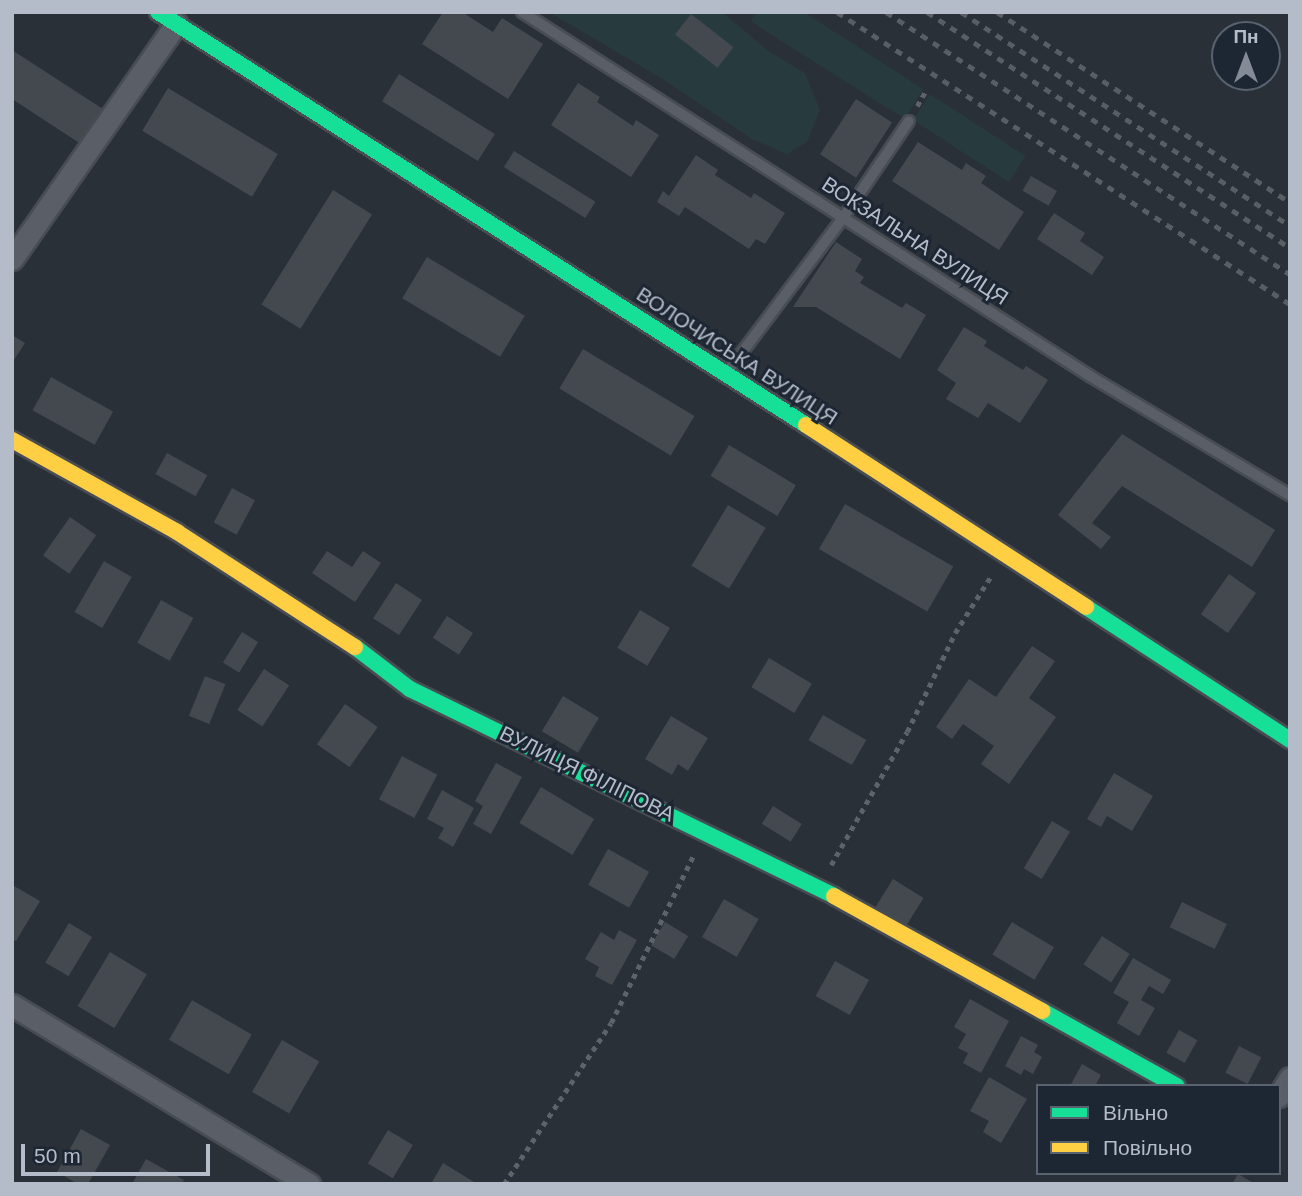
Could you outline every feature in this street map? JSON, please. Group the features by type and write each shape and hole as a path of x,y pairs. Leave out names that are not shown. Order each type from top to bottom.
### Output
{"main road":[{"name":"ВОЛОЧИСЬКА ВУЛИЦЯ","path":"158,12 726,373 1290,740"},
{"name":"ВУЛИЦЯ ФІЛІПОВА","path":"12,440 189,540 331,629 410,689 818,887 1173,1084"}],"street":[{"path":"12,259 176,24"},
{"path":"12,1005 309,1184"}],"lane":[{"name":"ВОКЗАЛЬНА ВУЛИЦЯ","path":"522,12 1090,376 1290,495"},
{"path":"726,373 843,218 909,121"}],"path":[{"path":"818,887 907,732 956,633 1004,554"},
{"path":"504,1184 611,1023 705,831"}],"green space":[{"path":"549,12 722,12 768,51 805,73 820,110 807,142 787,154 752,139 661,78"},
{"path":"757,12 804,12 923,89 905,119 751,21"},
{"path":"930,94 1026,156 1009,182 913,120"}],"building":[{"path":"443,12 462,12 493,32 502,18 543,44 508,99 422,44"},
{"path":"691,14 734,47 718,68 675,34"},
{"path":"12,50 106,111 84,146 12,99"},
{"path":"399,74 495,134 478,161 382,101"},
{"path":"578,83 600,97 597,102 633,126 636,120 659,135 631,177 551,125"},
{"path":"168,88 278,154 252,197 142,131"},
{"path":"856,99 892,122 856,178 820,154"},
{"path":"918,142 962,170 966,163 986,176 981,183 1024,212 999,250 892,181"},
{"path":"514,151 595,202 585,218 504,167"},
{"path":"696,155 718,170 715,175 751,198 754,193 785,213 765,244 756,239 749,249 685,207 679,216 657,202 663,191 669,196"},
{"path":"1031,176 1057,191 1048,206 1022,191"},
{"path":"333,190 372,214 300,329 261,304"},
{"path":"1054,213 1085,233 1080,241 1104,257 1092,275 1037,239"},
{"path":"836,242 862,259 855,271 864,277 860,283 902,308 906,303 926,315 900,359 816,307 793,307"},
{"path":"427,257 525,316 500,357 402,298"},
{"path":"964,327 987,341 984,346 1023,370 1026,366 1048,380 1020,423 988,403 978,418 946,399 956,383 937,370"},
{"path":"12,335 25,343 12,363"},
{"path":"583,349 694,416 671,455 559,388"},
{"path":"51,377 113,411 95,445 33,410"},
{"path":"1122,434 1275,530 1252,567 1122,486 1092,523 1111,537 1101,549 1058,515"},
{"path":"729,445 796,485 777,516 710,476"},
{"path":"167,453 207,475 196,496 155,474"},
{"path":"232,488 255,500 237,535 214,522"},
{"path":"845,504 953,566 927,612 819,549"},
{"path":"728,505 766,528 729,589 691,566"},
{"path":"70,517 96,535 69,574 43,556"},
{"path":"327,551 352,567 363,551 381,563 355,602 312,573"},
{"path":"104,561 132,577 102,628 74,612"},
{"path":"1229,574 1256,593 1228,633 1201,614"},
{"path":"396,583 422,600 399,635 373,618"},
{"path":"161,600 193,618 170,661 137,643"},
{"path":"640,610 670,628 647,666 617,648"},
{"path":"447,616 473,633 459,655 433,638"},
{"path":"242,632 258,642 239,673 223,663"},
{"path":"1032,646 1055,661 1029,698 1056,717 1009,784 981,764 994,746 963,724 952,739 936,727 969,679 996,697"},
{"path":"769,658 812,684 794,713 751,687"},
{"path":"264,669 289,685 262,726 237,710"},
{"path":"205,676 225,684 209,724 189,716"},
{"path":"563,696 599,718 578,753 542,731"},
{"path":"345,704 378,727 350,767 317,744"},
{"path":"823,715 866,740 852,765 808,740"},
{"path":"671,716 708,738 688,771 678,764 672,775 645,759"},
{"path":"402,756 437,775 414,818 379,799"},
{"path":"496,763 522,777 491,834 473,824 483,806 475,801"},
{"path":"1114,773 1153,796 1132,831 1107,816 1101,827 1087,819"},
{"path":"541,787 594,819 573,855 519,823"},
{"path":"442,790 474,808 453,847 438,838 444,828 427,819"},
{"path":"773,806 802,824 791,842 762,824"},
{"path":"1052,821 1070,832 1042,879 1024,868"},
{"path":"608,849 649,872 629,908 588,885"},
{"path":"893,879 924,898 903,930 873,911"},
{"path":"14,886 40,901 16,941 12,939"},
{"path":"724,899 759,919 737,957 702,937"},
{"path":"1182,902 1227,924 1215,949 1170,927"},
{"path":"665,922 688,936 674,959 651,945"},
{"path":"1012,922 1054,947 1034,980 992,955"},
{"path":"69,923 92,937 68,976 45,962"},
{"path":"619,930 637,940 612,985 595,976 599,967 585,959 601,932 614,940"},
{"path":"1102,936 1130,954 1111,982 1083,965"},
{"path":"110,952 147,974 114,1028 78,1006"},
{"path":"1133,958 1171,980 1163,994 1149,986 1141,1000 1155,1008 1139,1036 1117,1023 1129,1002 1113,993"},
{"path":"835,961 869,980 850,1015 816,996"},
{"path":"970,999 1009,1021 981,1073 963,1063 968,1053 958,1048 966,1034 954,1027"},
{"path":"192,1000 252,1034 229,1074 169,1040"},
{"path":"1179,1030 1197,1040 1185,1063 1166,1053"},
{"path":"1021,1036 1038,1045 1034,1052 1042,1057 1033,1074 1024,1069 1021,1075 1005,1066"},
{"path":"282,1040 319,1062 289,1113 252,1092"},
{"path":"1239,1046 1261,1057 1247,1084 1225,1073"},
{"path":"1082,1064 1101,1075 1096,1084 1071,1084"},
{"path":"989,1077 1027,1099 1001,1143 983,1132 989,1121 970,1111"},
{"path":"81,1129 110,1145 88,1184 78,1184 57,1172"},
{"path":"388,1130 413,1145 393,1178 368,1163"},
{"path":"146,1159 184,1180 182,1184 132,1184"},
{"path":"443,1163 474,1182 473,1184 431,1184"},
{"path":"1240,1175 1255,1184 1232,1184"}],"railway":[{"path":"837,12 1290,304"},
{"path":"886,12 1290,274"},
{"path":"927,12 1290,248"},
{"path":"961,12 1290,226"},
{"path":"997,12 1290,202"}],"traffic: fast":[{"path":"158,12 806,425"},
{"path":"1086,607 1290,740"},
{"path":"355,647 410,689 834,896"},
{"path":"1042,1011 1173,1084"}],"traffic: slow":[{"path":"806,425 1086,607"},
{"path":"12,440 177,532 355,647"},
{"path":"834,896 1042,1011"}]}
